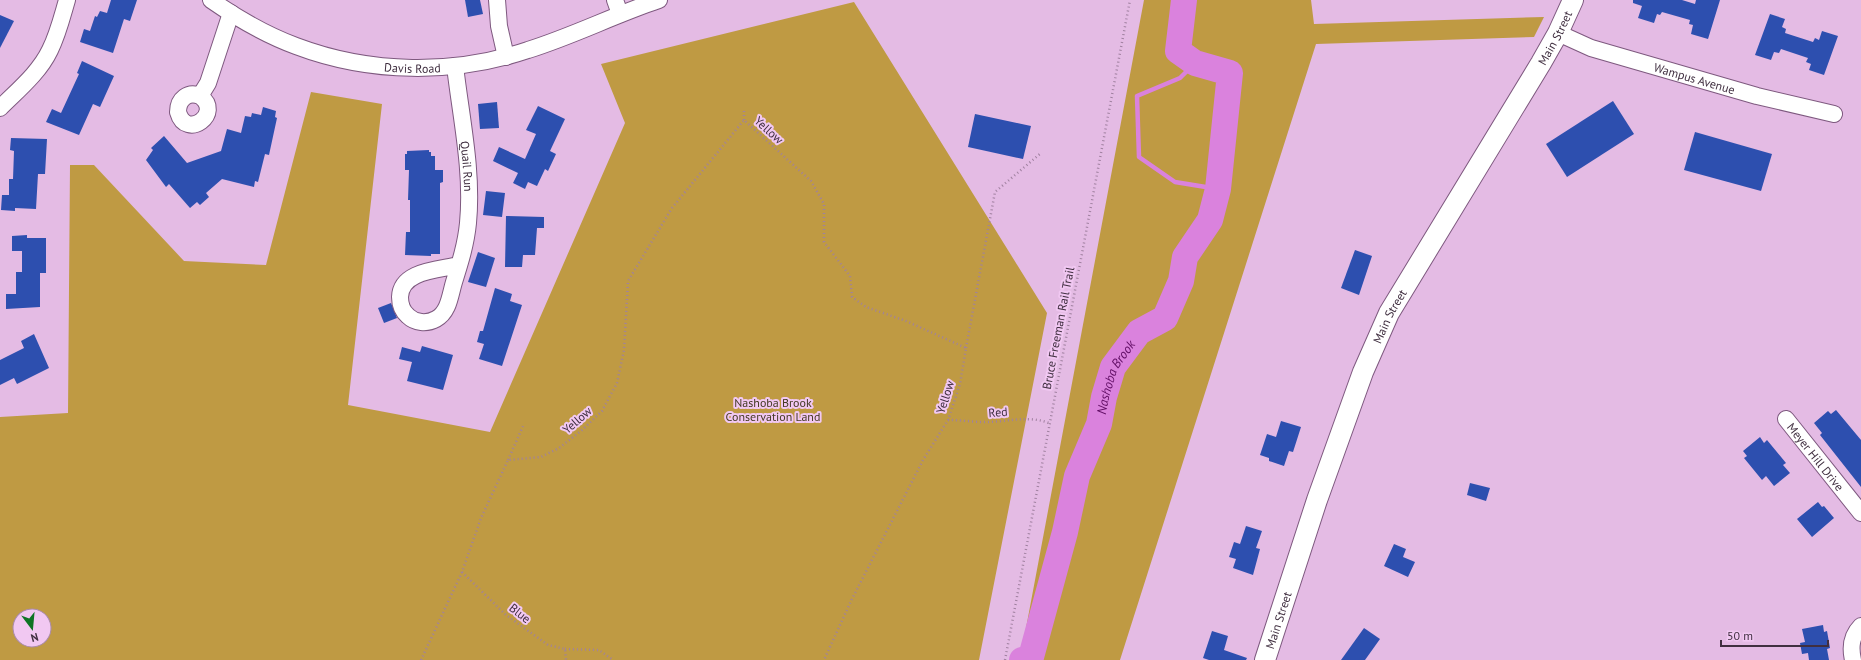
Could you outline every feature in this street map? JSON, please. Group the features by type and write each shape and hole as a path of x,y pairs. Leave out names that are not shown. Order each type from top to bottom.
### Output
{"main road":[{"name":"Main Street","path":"1265,660 1350,408 1363,372 1389,313 1558,32 1573,0"}],"street":[{"path":"0,108 29,79 45,60 55,40 67,0"},
{"name":"Davis Road","path":"211,0 231,13 297,47 351,62 405,68 455,66 506,57 543,45 618,7 658,0"},
{"path":"497,0 499,26 506,57"},
{"path":"200,96 208,83 231,13"},
{"name":"Wampus Avenue","path":"1558,32 1591,48 1756,96 1834,114"},
{"name":"Quail Run","path":"455,66 469,170 468,222 464,249 459,266"},
{"name":"Meyer Hill Drive","path":"1786,419 1861,513"},
{"path":"1852,660 1852,640 1861,626"}],"path":[{"name":"Bruce Freeman Rail Trail","path":"1004,660 1130,0"},
{"path":"744,111 744,120"},
{"name":"Yellow","path":"508,460 541,457 559,448 581,431 602,411 617,383 624,350 628,281 672,208 744,120 811,181 824,204 824,242 850,276 852,297 866,307 906,321 966,348 960,384 948,420 923,460 851,601 824,660"},
{"path":"966,348 995,192 1041,153"},
{"name":"Red","path":"948,420 985,422 1026,418 1042,420 1049,423"},
{"path":"422,660 462,572 481,518 524,424"},
{"name":"Blue","path":"462,572 506,615 548,645 565,649 599,650 613,660"},
{"path":"565,649 566,660"}],"green space":[{"path":"1144,0 1311,0 1314,24 1544,17 1534,37 1316,44 1120,660 1020,660"},
{"name":"Nashoba Brook Conservation Land","path":"854,2 1047,313 979,660 0,660 0,417 68,413 70,165 94,165 184,261 266,265 311,92 382,104 348,405 490,432 625,123 601,64"}],"building":[{"path":"111,0 137,0 130,21 124,19 113,53 80,42 84,29 90,31 95,16 97,17 100,11 107,13"},
{"path":"465,0 480,0 483,14 468,17"},
{"path":"1633,0 1682,0 1695,4 1696,0 1720,0 1708,39 1691,34 1693,25 1689,24 1690,20 1662,12 1660,15 1657,14 1654,23 1638,18 1642,6 1633,3"},
{"path":"1770,14 1785,19 1782,27 1786,29 1785,33 1813,42 1815,38 1819,40 1822,31 1838,36 1824,75 1809,70 1811,64 1806,62 1808,58 1781,49 1779,53 1774,52 1771,60 1755,55"},
{"path":"0,15 14,21 0,48"},
{"path":"82,61 114,76 100,107 93,104 79,135 46,122 52,109 61,113 79,74 77,73"},
{"path":"1613,101 1634,134 1567,177 1546,144"},
{"path":"497,102 499,128 480,129 478,104"},
{"path":"538,106 565,119 550,151 556,154 548,171 545,169 537,186 528,182 525,189 513,183 518,173 493,161 499,147 525,159 536,134 526,130"},
{"path":"263,107 276,111 275,117 277,118 269,155 265,154 258,182 255,181 254,187 222,179 206,193 209,197 200,205 197,202 190,208 169,184 166,187 146,160 153,150 151,148 164,136 187,163 221,151 227,129 241,133 245,116 251,117 252,113 261,115"},
{"path":"975,114 1031,126 1023,159 968,147"},
{"path":"1695,132 1772,154 1761,191 1684,170"},
{"path":"11,138 47,139 45,174 38,174 36,209 15,208 15,211 1,210 2,195 9,195 9,179 13,179 14,151 10,150"},
{"path":"429,150 429,152 431,152 431,156 435,156 435,170 443,170 443,182 440,183 440,254 431,254 431,256 405,255 406,232 410,232 410,200 408,200 409,170 405,170 405,154 407,154 407,151"},
{"path":"486,191 505,193 502,217 483,215"},
{"path":"506,216 544,217 544,228 537,228 535,255 523,255 522,267 505,267"},
{"path":"27,235 27,238 46,238 46,273 40,273 40,307 6,309 6,294 16,294 16,272 22,272 22,251 12,251 12,236"},
{"path":"1355,250 1372,256 1359,295 1341,288"},
{"path":"478,252 495,258 486,287 468,282"},
{"path":"495,288 512,294 510,301 522,305 502,366 479,359 484,344 477,342 480,331 483,331"},
{"path":"391,303 397,318 384,323 378,308"},
{"path":"34,334 49,368 17,384 14,378 0,385 0,360 24,348 21,341"},
{"path":"422,346 453,355 443,390 407,381 412,362 399,359 402,347 420,352"},
{"path":"1836,410 1861,440 1861,487 1820,435 1822,433 1814,423 1828,411 1831,414"},
{"path":"1281,421 1301,427 1293,452 1289,451 1284,466 1269,461 1269,458 1260,455 1267,434 1276,437"},
{"path":"1760,437 1764,443 1767,440 1786,463 1783,465 1790,473 1774,486 1766,476 1762,480 1744,458 1747,456 1743,451"},
{"path":"1470,483 1490,488 1486,501 1467,495"},
{"path":"1818,502 1822,507 1824,506 1834,518 1812,537 1797,519"},
{"path":"1246,526 1262,531 1256,548 1260,549 1253,575 1233,568 1236,559 1229,557 1234,542 1240,544"},
{"path":"1394,544 1406,549 1403,557 1415,562 1408,577 1384,566"},
{"path":"1823,625 1824,632 1827,631 1830,648 1827,649 1829,660 1809,660 1808,653 1802,654 1800,643 1805,642 1802,629"},
{"path":"1364,628 1380,639 1365,660 1341,660"},
{"path":"1212,631 1228,636 1224,650 1247,658 1246,660 1209,660 1203,658"}],"waterway":[{"name":"Nashoba Brook","path":"1022,660 1031,657 1065,532 1077,476 1099,424 1104,397 1113,367 1139,332 1165,318 1181,281 1185,257 1210,220 1218,189 1230,73 1195,63 1178,51 1184,0"},
{"path":"1195,63 1180,78 1137,96 1139,157 1175,182 1218,189"}]}
